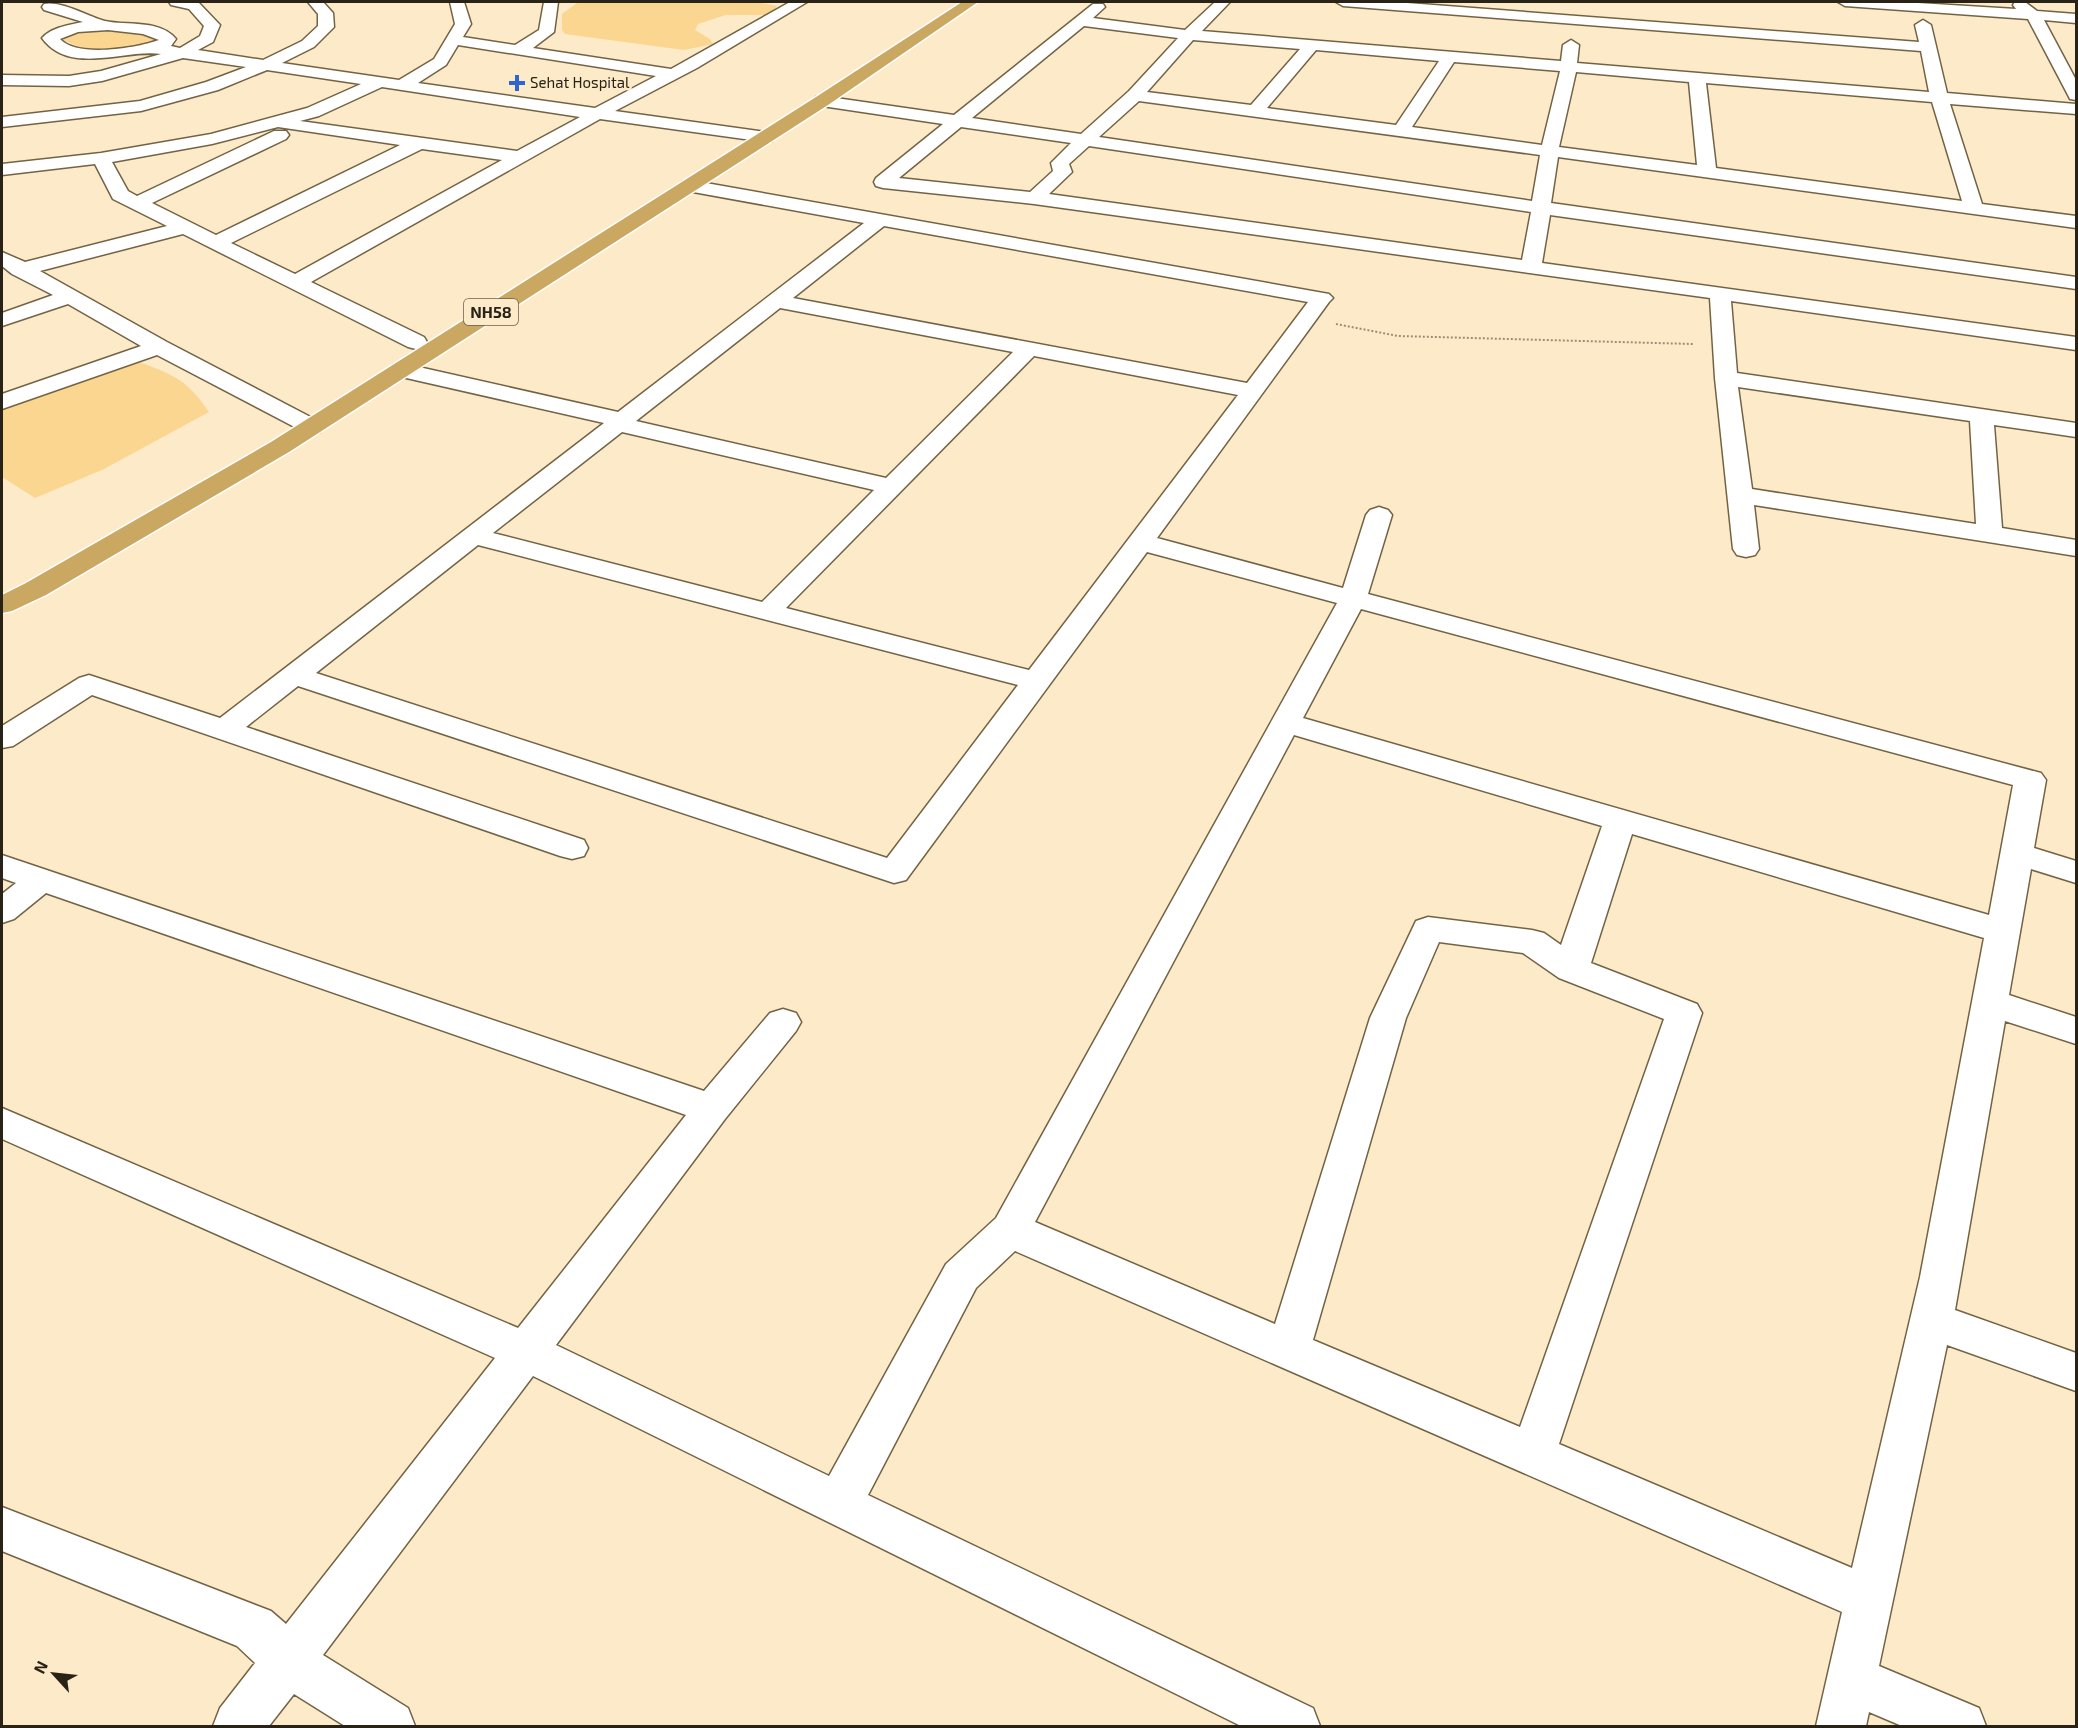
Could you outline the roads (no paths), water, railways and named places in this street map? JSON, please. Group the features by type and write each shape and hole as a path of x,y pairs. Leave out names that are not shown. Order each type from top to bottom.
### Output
{"highway":[{"name":"NH58","path":"2,605 36,589 303,422 416,342 756,135 952,2"},
{"name":"NH58","path":"2,586 401,370 689,186 756,135 822,101 971,2"}],"street":[{"path":"2,80 69,81 102,76 182,52 207,39 212,25 194,6 176,2"},
{"path":"2,122 141,106 212,86 265,65 308,44 326,27 325,13 315,2"},
{"path":"402,85 440,62 463,24 457,2"},
{"path":"518,50 546,32 551,2"},
{"path":"791,2 800,2"},
{"path":"295,282 800,2"},
{"path":"1106,2 1079,21 883,182 1034,198 2076,343"},
{"path":"1034,198 1063,172 1060,163 1135,95 1222,2"},
{"path":"1343,2 1572,10 1927,47"},
{"path":"1845,2 2076,18"},
{"path":"2016,2 2034,16 2076,95"},
{"path":"49,7 108,25"},
{"path":"1920,7 1939,97 1974,208"},
{"path":"1531,267 1543,207 1550,150 1570,66 1572,10"},
{"path":"1079,21 1189,35 2076,108"},
{"path":"156,49 168,39 159,33 135,27 84,26 62,31 51,38 56,45 67,50 90,53 139,52 156,49 182,52 598,114 756,135"},
{"path":"454,40 672,74"},
{"path":"1255,111 1312,45"},
{"path":"1401,130 1450,56"},
{"path":"1697,76 1707,171"},
{"path":"2,169 101,158 212,139 313,112 380,82"},
{"path":"1135,95 2076,222"},
{"path":"822,101 2076,283"},
{"path":"137,203 299,126 313,112"},
{"path":"274,122 520,157"},
{"path":"216,242 419,143"},
{"path":"101,158 120,195 416,342"},
{"path":"294,675 894,872 1322,298 689,186"},
{"path":"222,731 880,220"},
{"path":"6,262 186,227"},
{"path":"6,262 159,347 303,422"},
{"path":"1720,293 1726,378 1746,549"},
{"path":"2,320 69,297"},
{"path":"775,301 1253,391"},
{"path":"2,402 159,347"},
{"path":"767,612 1029,349"},
{"path":"401,370 892,487"},
{"path":"1726,378 2076,430"},
{"path":"1982,416 1989,534"},
{"path":"1740,495 2076,548"},
{"path":"839,1504 961,1276 1010,1230 1353,599 1379,515"},
{"path":"472,536 1038,681"},
{"path":"1141,543 2030,780 1941,1277 1840,1726"},
{"path":"2,739 89,684 572,848"},
{"path":"1286,723 2002,931"},
{"path":"1571,969 1620,820"},
{"path":"2017,854 2076,872"},
{"path":"2,866 712,1109"},
{"path":"2,911 41,880"},
{"path":"1289,1350 1388,1018 1428,929 1532,942 1571,969 1684,1013 1533,1454"},
{"path":"1990,1002 2076,1031"},
{"path":"238,1726 712,1109 783,1022"},
{"path":"2,1122 526,1352 1295,1726"},
{"path":"1010,1230 1869,1599"},
{"path":"1930,1320 2076,1372"},
{"path":"2,1529 254,1628 288,1661 390,1726"},
{"path":"1851,1679 1961,1726"}],"place":[{"name":"Sehat Hospital","path":"517,83"}]}
